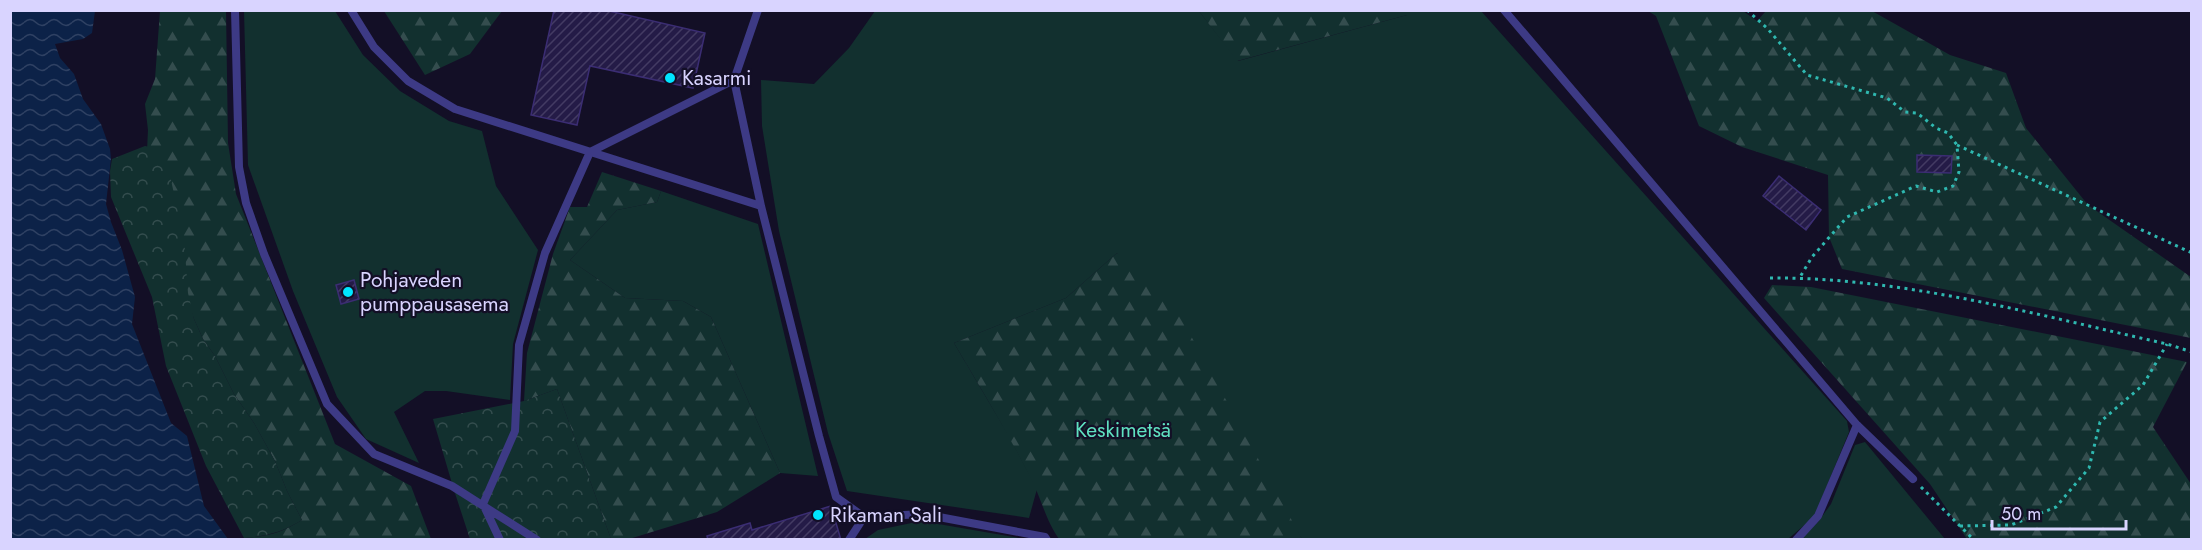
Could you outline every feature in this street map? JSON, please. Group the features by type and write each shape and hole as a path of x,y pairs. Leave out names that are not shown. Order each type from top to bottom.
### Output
{"lane":[{"path":"235,10 239,167 246,203 264,254 327,404 374,454 452,486 537,540"},
{"path":"351,10 374,47 408,81 455,109 761,206"},
{"path":"758,10 734,80 761,206 836,496 864,517 923,514 1045,537 1047,540"},
{"path":"1504,10 1857,425 1913,479"},
{"path":"500,540 483,504 515,431 519,345 545,253 590,152 734,80"},
{"path":"1796,540 1818,516 1857,425"},
{"path":"849,540 864,517"}],"path":[{"path":"1747,10 1767,28 1807,75 1887,98 1905,112 1917,113 1936,128 1948,133 1957,145 2192,253"},
{"path":"1800,277 1812,257 1848,216 1916,186 1937,192 1953,186 1959,172 1957,145"},
{"path":"1770,278 1815,277 1950,296 2168,344 2192,352"},
{"path":"1960,526 2011,525 2055,507 2089,468 2100,422 2143,385 2168,344"},
{"path":"1913,479 1974,540"}],"green space":[{"path":"1407,10 1407,15 1237,61 1199,11"},
{"path":"160,11 226,11 228,143 236,194 335,444 411,486 431,539 244,538 274,533 302,520 275,461 254,423 234,394 194,319 146,173 148,130 145,104 155,79"},
{"path":"244,11 335,11 363,55 400,91 449,121 482,131 496,186 538,250 513,344 510,400 446,391 425,391 394,412 419,463 366,439 337,397 293,291 248,165","holes":["354,280 359,299 341,304 336,285"]},
{"path":"384,11 502,11 470,54 425,75"},
{"path":"875,11 1199,11 1238,61 1407,15 1407,11 1481,11 1847,421 1849,432 1814,517 1788,539 1302,539 1117,253 1066,298 954,343 1009,436 1037,489 1029,518 847,491 828,433 779,231 762,126 761,80 814,84 849,48"},
{"path":"1648,11 1743,11 1757,21 1766,11 1872,11 1950,55 2006,73 2026,128 2088,205 2191,277 2191,338 1842,269 1829,237 1828,175 1742,147 1699,126 1656,16"},
{"path":"145,146 159,149 166,158 184,238 188,293 194,319 234,394 254,423 275,461 302,520 267,535 244,538 206,466 166,366 152,297 111,197 112,159"},
{"path":"602,172 661,191 657,202 617,210 570,260 625,298 683,301 711,317 780,473 717,512 629,539 611,539 557,389 524,401 527,353 553,254 570,207 587,207"},
{"path":"661,191 758,224 818,476 780,473 711,317 683,301 625,298 570,260 617,210 657,202"},
{"name":"Keskimetsä","path":"1117,253 1173,303 1302,539 1060,540 1055,533 1021,460 954,343 1066,298"},
{"path":"1772,285 1811,287 2187,362 2153,427 2191,484 2191,539 1967,539 1930,484 1764,298"},
{"path":"557,389 611,539 470,539 433,419 524,401"},
{"path":"1865,442 1945,539 1799,540 1818,522 1831,504 1855,445"},
{"path":"921,521 1025,539 865,539 878,530"}],"water":[{"path":"10,11 95,11 92,33 83,39 55,44 60,58 74,74 83,99 101,124 110,149 106,204 135,297 132,324 171,423 187,436 204,506 228,539 11,539"}],"building":[{"name":"Kasarmi","path":"554,10 605,10 705,33 693,88 590,66 577,125 531,115"},
{"path":"1917,155 1952,156 1951,173 1917,172"},
{"path":"1779,176 1821,210 1806,230 1763,196"},
{"name":"Pohjaveden pumppausasema","path":"354,280 359,299 341,304 336,285"},
{"name":"Rikaman Sali","path":"831,506 841,540 708,540 707,536 750,523 752,530"}],"place":[{"name":"Kasarmi","path":"670,78"},
{"name":"Pohjaveden pumppausasema","path":"348,292"},
{"name":"Rikaman Sali","path":"818,515"}]}
